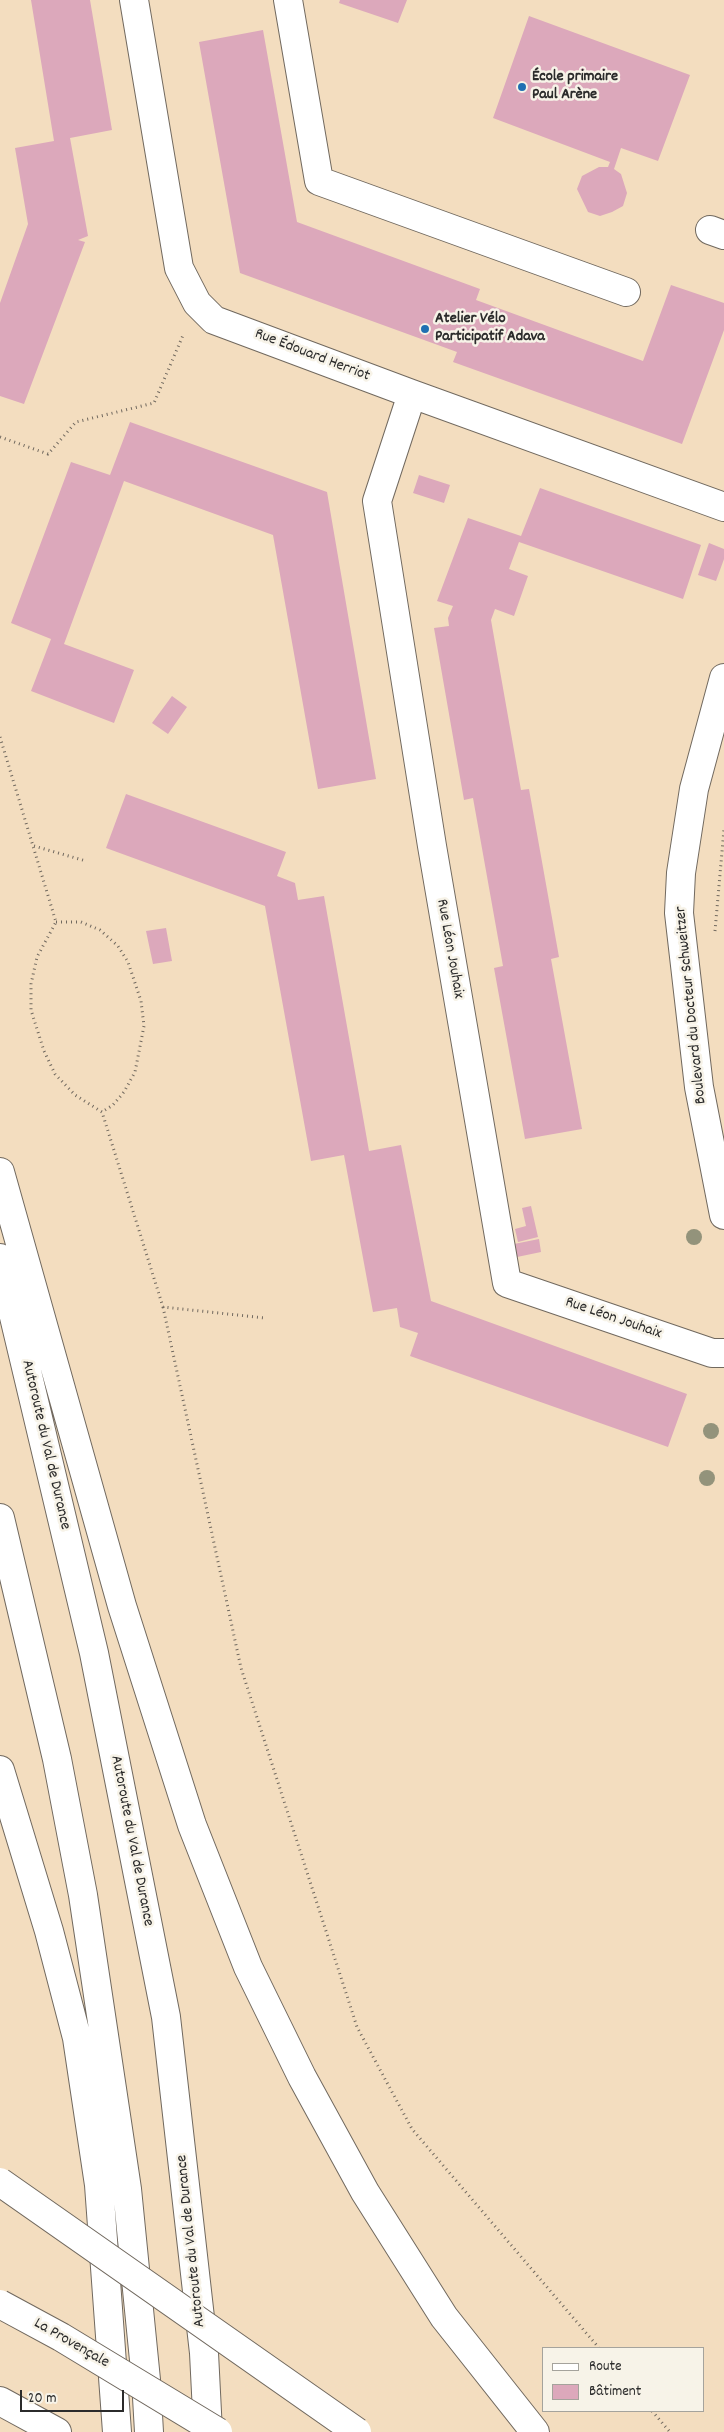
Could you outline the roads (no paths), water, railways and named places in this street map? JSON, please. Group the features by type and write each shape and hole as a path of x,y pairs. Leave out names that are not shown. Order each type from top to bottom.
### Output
{"main road":[{"name":"Rue Édouard Herriot","path":"134,0 179,268 197,303 214,320 412,394 724,506"},
{"path":"288,0 319,181 626,292"},
{"name":"Rue Léon Jouhaix","path":"412,394 377,501 432,846 507,1283 712,1353 724,1353"},
{"name":"Boulevard du Docteur Schweitzer","path":"724,678 694,788 682,873 679,913 699,1087 720,1176 724,1215"},
{"path":"0,1172 122,1606 192,1825 248,1967 302,2077 365,2192 444,2317 535,2432"},
{"name":"Autoroute du Val de Durance","path":"0,1258 94,1653 166,2017 204,2353 208,2432"},
{"path":"0,1518 57,1759 85,1905 127,2189 146,2380 149,2432"},
{"path":"0,1770 49,1931 77,2038 99,2185 117,2432"},
{"path":"0,2182 357,2432"},
{"name":"La Provençale","path":"0,2304 61,2337 218,2432"},
{"path":"0,2401 57,2432"}],"place":[{"name":"École primaire Paul Arène","path":"522,87"},
{"name":"Atelier Vélo Participatif Adava","path":"425,329"}]}
